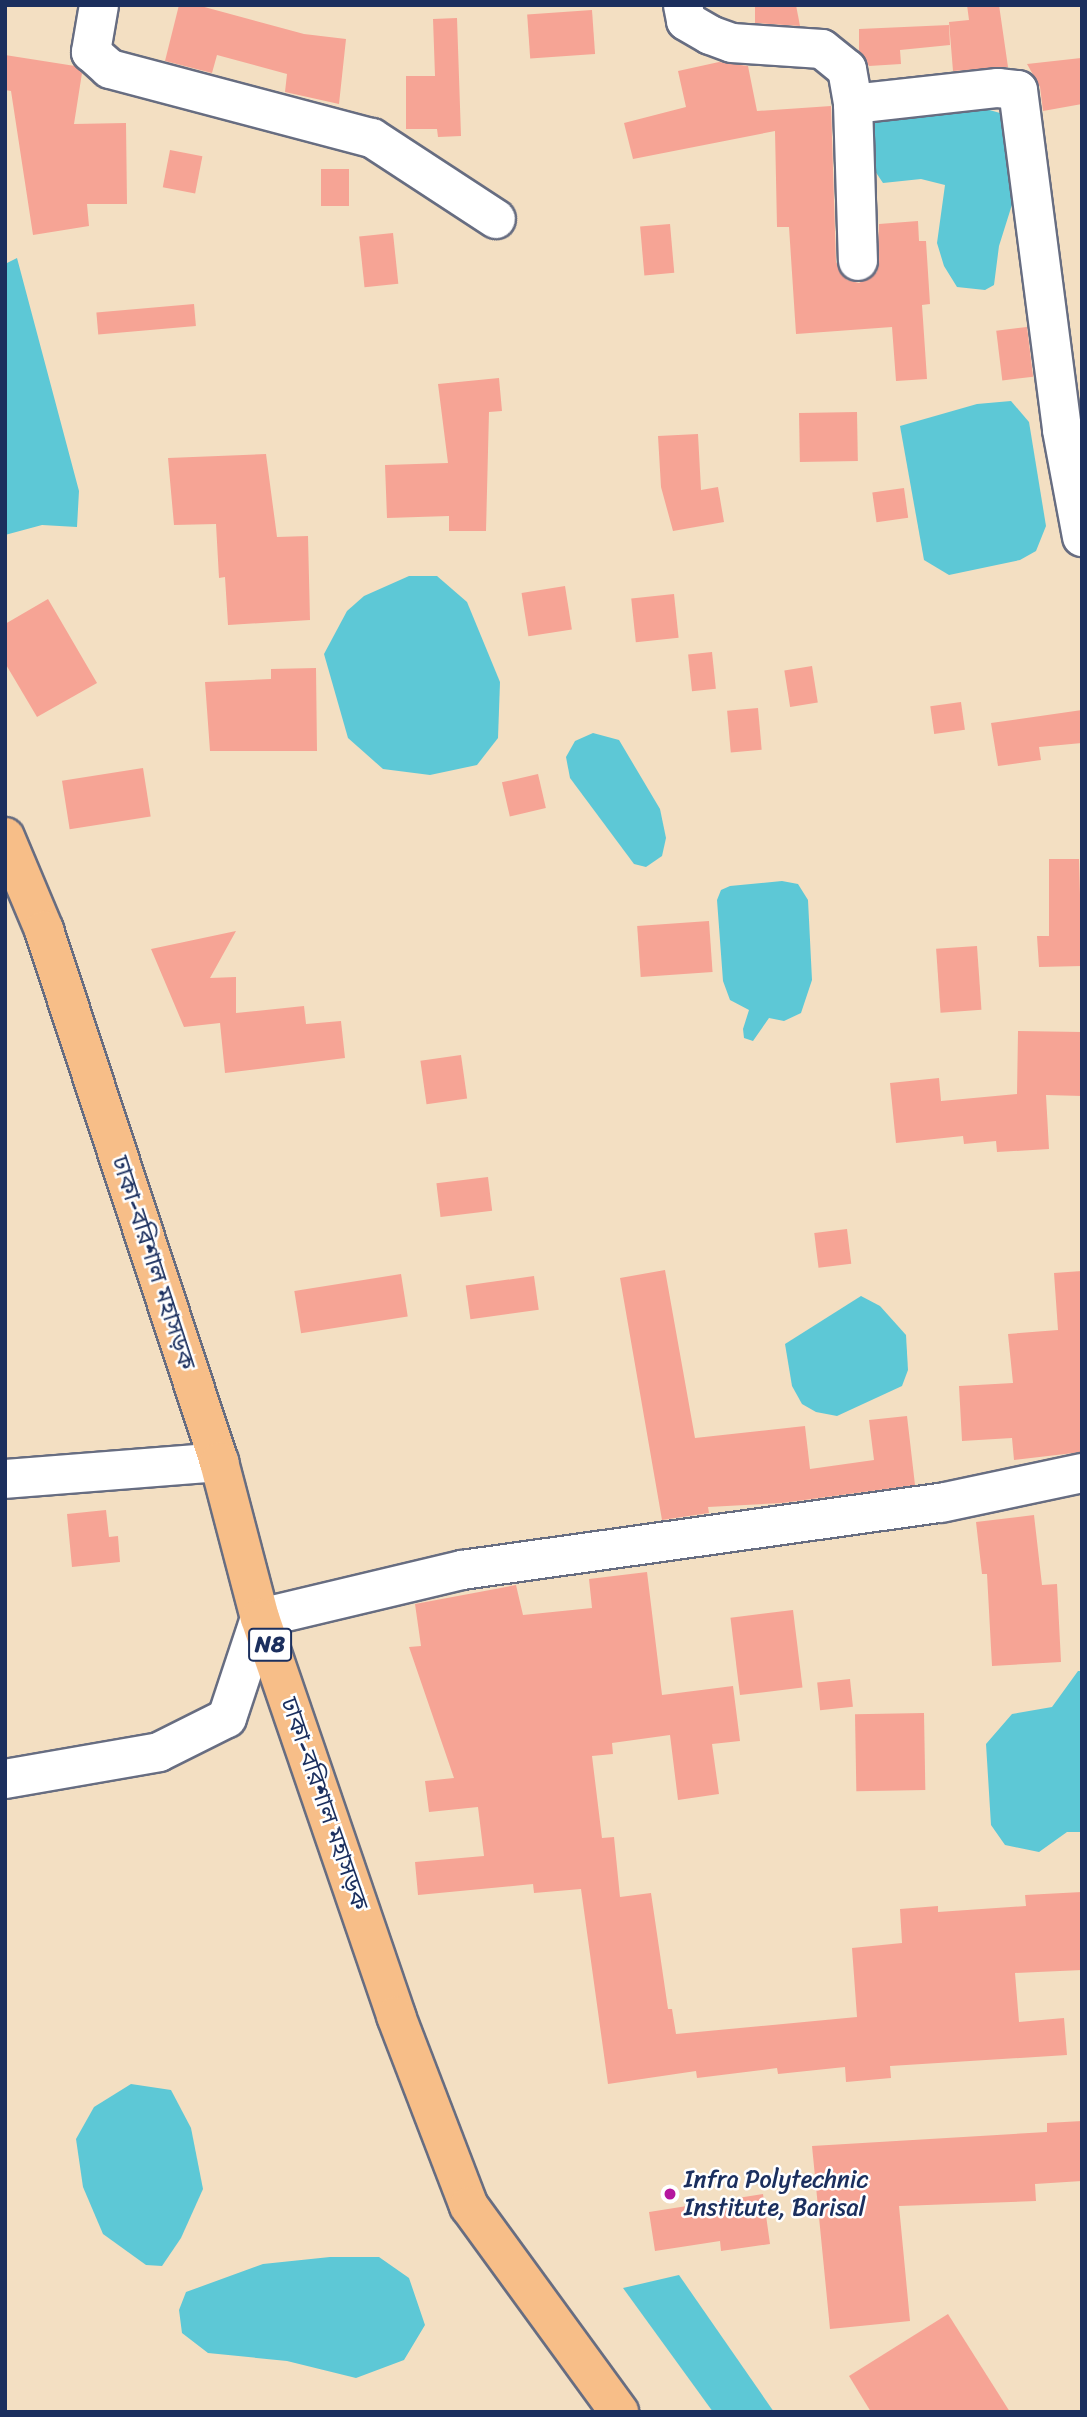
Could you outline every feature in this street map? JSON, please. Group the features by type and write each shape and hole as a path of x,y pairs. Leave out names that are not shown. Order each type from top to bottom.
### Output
{"highway":[{"name":"ঢাকা-বরিশাল মহাসড়ক","path":"5,837 44,930 219,1462 261,1618 397,2016 469,2206 619,2412"}],"street":[{"path":"99,5 91,52 110,69 372,138 496,219"},
{"path":"683,5 686,21 732,43 822,49 847,69 853,104 858,261"},
{"path":"853,104 998,88 1018,90 1062,430 1082,537"},
{"path":"5,1479 219,1462"},
{"path":"5,1779 159,1752 227,1718 261,1618 462,1570 941,1503 1082,1473"}],"water":[{"path":"972,105 1000,113 1020,179 999,246 994,285 985,290 957,287 944,266 937,243 945,185 921,179 883,183 869,162 873,118"},
{"path":"17,258 79,491 77,527 42,525 5,535 5,264"},
{"path":"1011,401 1029,422 1046,526 1036,551 1020,560 949,575 924,560 900,426 977,404"},
{"path":"409,576 437,576 467,602 500,682 498,738 477,765 430,775 383,769 348,738 324,654 347,611 364,596"},
{"path":"593,733 619,740 660,809 666,838 662,856 646,867 634,864 570,778 566,757 575,741"},
{"path":"782,881 798,884 808,900 812,980 801,1013 784,1021 769,1018 753,1041 744,1038 743,1029 749,1010 730,1000 723,981 717,900 721,890 730,886"},
{"path":"861,1296 880,1306 906,1335 908,1370 902,1386 837,1416 816,1412 802,1404 792,1386 785,1344"},
{"path":"1078,1671 1082,1671 1082,1832 1067,1832 1039,1852 1005,1845 991,1825 986,1744 1012,1714 1052,1707"},
{"path":"131,2084 171,2090 191,2128 203,2189 181,2238 162,2266 146,2265 103,2234 83,2187 76,2139 94,2107"},
{"path":"330,2257 379,2257 409,2278 425,2325 404,2360 356,2378 287,2361 208,2353 182,2333 179,2310 186,2292 263,2264"},
{"path":"679,2275 774,2412 713,2412 623,2288"}],"building":[{"path":"179,5 197,5 304,34 346,39 339,104 285,92 287,74 217,55 212,73 165,61"},
{"path":"755,5 796,5 800,26 755,23"},
{"path":"967,5 999,5 1008,67 953,71 949,22 969,20"},
{"path":"592,10 595,54 530,58 527,15"},
{"path":"457,18 461,136 438,137 437,129 406,129 406,76 435,76 433,19"},
{"path":"949,25 950,45 900,50 901,64 869,66 859,51 859,29"},
{"path":"5,55 75,66 82,73 74,124 126,123 127,204 87,204 89,226 33,235 11,91 5,90"},
{"path":"1081,58 1082,104 1043,111 1040,87 1027,64"},
{"path":"719,62 748,66 757,111 831,106 836,262 847,280 859,283 877,272 879,224 918,221 919,241 926,241 930,304 922,305 927,379 896,381 892,327 796,334 789,227 777,227 775,131 633,159 624,123 686,107 678,71"},
{"path":"170,150 202,156 195,194 163,187"},
{"path":"321,169 349,169 349,206 321,206"},
{"path":"670,224 674,273 644,275 640,227"},
{"path":"393,233 398,284 365,287 359,237"},
{"path":"194,304 196,326 98,334 96,313"},
{"path":"1027,327 1033,377 1002,380 996,331"},
{"path":"499,378 502,411 489,412 486,531 449,531 449,516 387,518 385,465 448,463 438,384"},
{"path":"857,412 858,461 800,462 799,413"},
{"path":"698,434 701,490 718,487 724,522 673,531 661,487 658,436"},
{"path":"266,454 277,537 308,536 310,620 228,625 225,577 219,578 216,524 174,525 168,458"},
{"path":"904,488 908,518 876,522 872,492"},
{"path":"565,586 572,629 528,636 522,593"},
{"path":"674,594 679,638 636,642 631,598"},
{"path":"48,599 97,683 37,717 5,663 5,624"},
{"path":"712,652 716,689 692,691 688,655"},
{"path":"812,666 818,703 790,707 784,670"},
{"path":"316,668 317,751 210,751 205,682 271,679 271,669"},
{"path":"961,702 965,730 934,734 930,706"},
{"path":"758,708 762,750 731,753 727,711"},
{"path":"1082,710 1082,743 1039,747 1041,760 998,766 991,723"},
{"path":"143,768 151,816 70,829 62,781"},
{"path":"538,774 546,808 510,816 502,782"},
{"path":"1049,859 1079,859 1082,966 1039,967 1037,936 1049,936"},
{"path":"709,921 713,972 641,977 637,926"},
{"path":"236,931 210,978 236,977 236,1013 304,1006 306,1024 341,1021 345,1058 225,1073 220,1023 184,1027 151,949"},
{"path":"977,946 981,1010 941,1013 936,949"},
{"path":"1018,1031 1082,1032 1082,1096 1046,1095 1049,1149 997,1152 996,1141 964,1144 963,1136 896,1143 890,1083 939,1078 941,1101 1017,1094"},
{"path":"461,1055 467,1099 427,1104 420,1061"},
{"path":"488,1177 492,1211 441,1217 436,1183"},
{"path":"847,1229 851,1264 819,1268 814,1233"},
{"path":"665,1270 695,1438 805,1426 810,1469 874,1460 869,1420 907,1416 915,1485 782,1503 708,1507 709,1513 662,1520 620,1278"},
{"path":"1082,1271 1082,1452 1014,1460 1012,1438 962,1441 959,1386 1013,1383 1008,1334 1058,1330 1054,1273"},
{"path":"401,1274 408,1316 301,1333 294,1291"},
{"path":"534,1276 539,1310 470,1319 466,1286"},
{"path":"106,1510 109,1537 118,1536 120,1562 72,1567 67,1514"},
{"path":"1034,1515 1042,1585 1057,1584 1061,1662 992,1666 987,1574 982,1574 976,1522"},
{"path":"647,1572 662,1695 733,1686 740,1741 712,1744 719,1794 678,1800 670,1735 612,1743 613,1754 592,1756 602,1838 614,1837 620,1897 651,1893 668,2009 672,2009 676,2034 857,2017 852,1948 902,1943 900,1909 938,1906 938,1912 1026,1906 1025,1895 1082,1892 1082,1970 1015,1973 1019,2022 1064,2018 1067,2055 890,2066 891,2078 846,2082 845,2067 778,2074 777,2068 697,2078 696,2071 608,2084 581,1889 534,1893 533,1884 418,1895 415,1862 484,1856 478,1807 429,1812 425,1781 454,1778 409,1647 421,1646 415,1604 516,1585 523,1615 592,1608 589,1579"},
{"path":"793,1610 803,1687 740,1695 730,1618"},
{"path":"850,1679 853,1707 820,1710 817,1682"},
{"path":"924,1713 925,1790 856,1791 855,1714"},
{"path":"1082,2121 1082,2181 1035,2184 1036,2201 899,2206 910,2321 830,2329 812,2146 1047,2132 1047,2123"},
{"path":"763,2194 770,2244 721,2251 720,2241 655,2251 649,2212"},
{"path":"948,2314 1010,2412 871,2412 849,2376"}],"place":[{"name":"Infra Polytechnic Institute, Barisal","path":"670,2194"}]}
